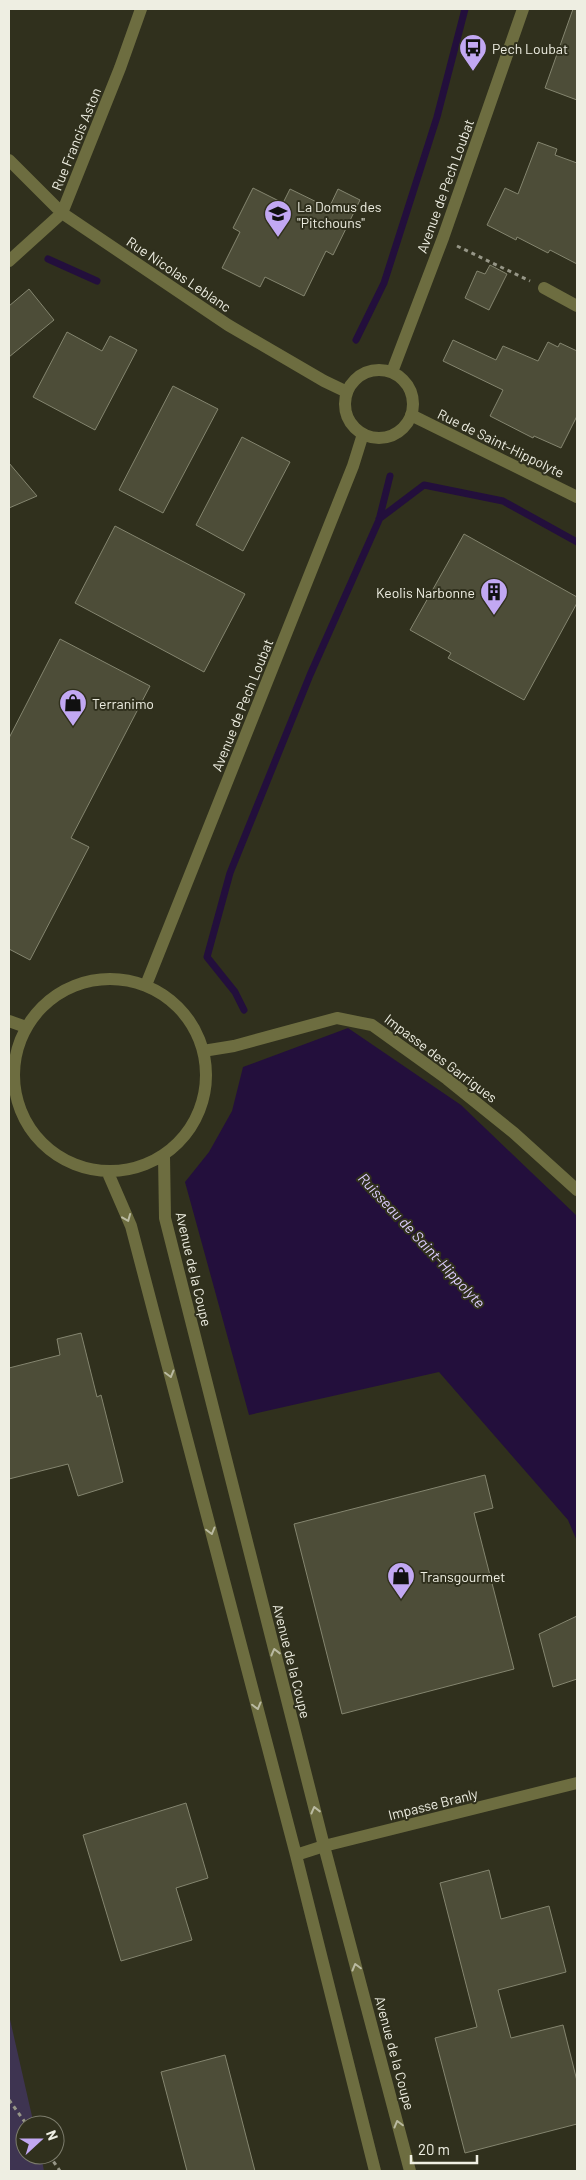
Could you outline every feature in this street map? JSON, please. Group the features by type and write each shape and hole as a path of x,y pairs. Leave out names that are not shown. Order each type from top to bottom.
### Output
{"street":[{"name":"Rue Francis Aston","path":"9,261 62,213 120,68 141,9"},
{"name":"Avenue de Pech Loubat","path":"392,372 443,238 523,9"},
{"name":"Rue Nicolas Leblanc","path":"9,160 62,213 228,325 347,392"},
{"path":"544,288 577,306"},
{"path":"370,371 392,372 407,386 413,405 411,415 406,425 391,435 374,438 363,434 349,421 346,412 347,392 352,383 370,371"},
{"name":"Rue de Saint-Hippolyte","path":"411,415 577,497"},
{"name":"Avenue de Pech Loubat","path":"146,985 354,466 363,434"},
{"path":"119,979 146,985 172,1001 191,1023 203,1050 206,1080 201,1109 186,1136 164,1156 108,1172 76,1166 47,1149 25,1123 14,1092 14,1058 26,1027 42,1005 65,989 91,980 119,979"},
{"name":"Impasse des Garrigues","path":"203,1050 234,1046 337,1018 372,1025 447,1079 514,1133 577,1190"},
{"path":"9,1021 26,1027"},
{"name":"Avenue de la Coupe","path":"164,1156 164,1218 324,1846 410,2171"},
{"path":"108,1172 131,1226 296,1856 375,2171"},
{"name":"Impasse Branly","path":"296,1856 324,1846 577,1783"}],"path":[{"path":"443,238 544,288"},
{"path":"9,2100 20,2115"}],"shaded area":[{"path":"9,2015 32,2115 15,2115 15,2165 43,2165 44,2171 9,2171"}],"water":[{"name":"Ruisseau de Saint-Hippolyte","path":"348,1028 461,1105 577,1216 577,1541 568,1520 439,1372 249,1415 185,1182 209,1152 232,1111 243,1067"}],"building":[{"path":"573,9 577,9 577,100 545,88"},
{"path":"538,142 557,149 555,155 577,163 577,264 550,250 548,253 517,237 516,240 487,225 505,188 518,194"},
{"path":"253,188 283,203 290,189 329,208 338,189 360,200 333,255 326,251 304,296 265,277 260,287 222,268 240,232 233,228"},
{"path":"490,265 507,274 489,310 465,298 477,271 485,274"},
{"path":"29,289 54,320 9,357 9,306"},
{"path":"67,332 102,351 110,336 137,350 95,430 33,397"},
{"path":"453,340 496,360 503,346 538,361 548,342 558,347 560,343 577,351 577,416 561,448 534,436 533,438 490,416 503,390 443,361"},
{"path":"173,386 218,409 163,513 119,490"},
{"path":"242,437 290,462 243,551 196,525"},
{"path":"9,463 37,496 9,508"},
{"path":"115,526 245,594 204,672 75,603"},
{"name":"Keolis Narbonne","path":"464,534 577,597 577,603 524,700 448,658 451,653 410,630"},
{"path":"60,639 150,686 71,838 89,847 30,960 9,949 9,738"},
{"path":"81,1333 97,1397 101,1395 123,1482 78,1496 68,1464 9,1479 9,1368 60,1355 57,1339"},
{"path":"485,1475 493,1508 474,1513 514,1669 342,1714 294,1524"},
{"path":"577,1616 577,1679 553,1687 539,1634"},
{"path":"186,1803 208,1878 176,1888 192,1940 121,1961 83,1835"},
{"path":"489,1870 501,1919 549,1906 566,1972 498,1990 511,2038 563,2025 577,2081 577,2124 465,2153 435,2038 477,2027 440,1883"},
{"path":"225,2055 255,2171 187,2171 161,2072"}],"waterway":[{"path":"356,340 384,283 437,117 465,9"},
{"path":"48,259 97,281"},
{"path":"244,1010 235,992 207,957 230,873 310,675 379,520 390,476"},
{"path":"379,519 424,485 503,501 577,542"}],"place":[{"name":"Pech Loubat","path":"473,72"},
{"name":"La Domus des \"Pitchouns\"","path":"278,238"},
{"name":"Keolis Narbonne","path":"494,616"},
{"name":"Terranimo","path":"73,727"},
{"name":"Transgourmet","path":"401,1600"}]}
